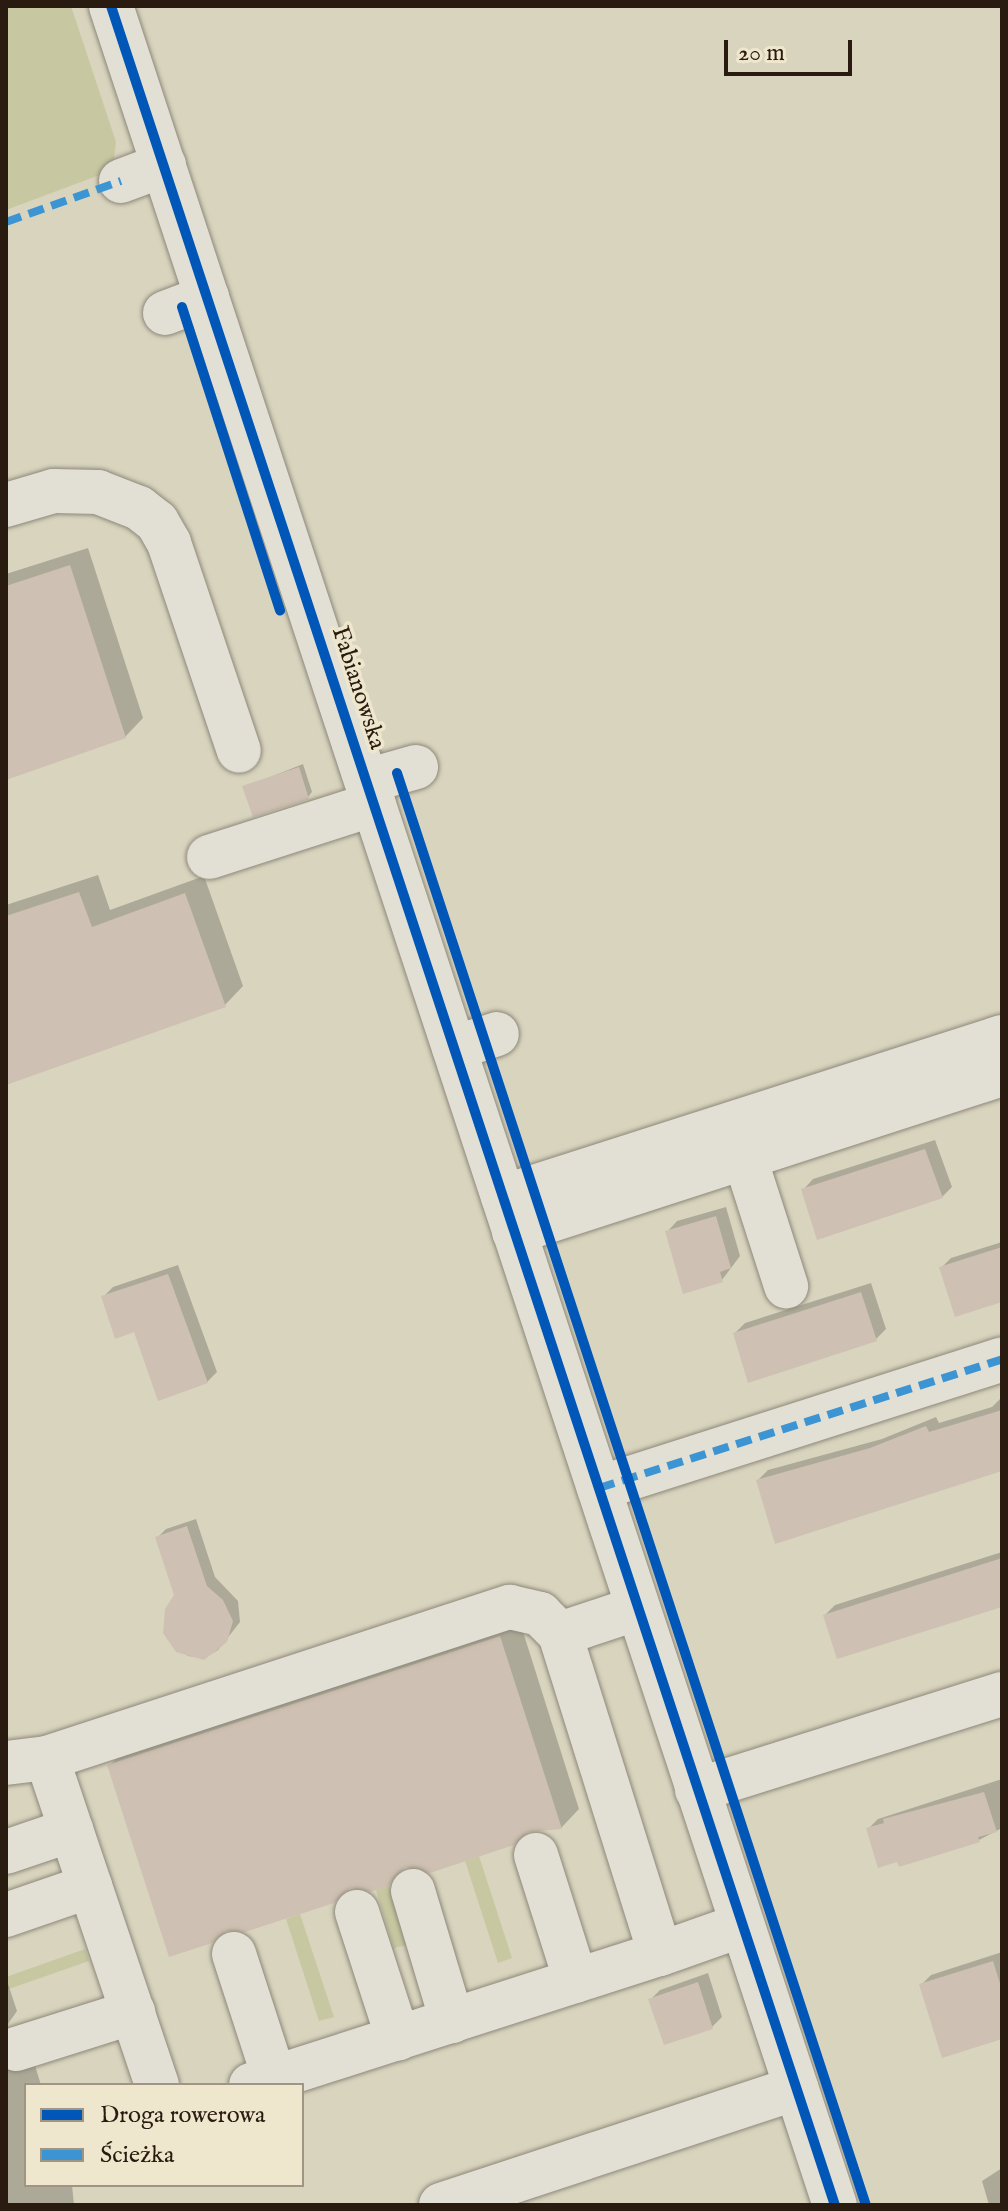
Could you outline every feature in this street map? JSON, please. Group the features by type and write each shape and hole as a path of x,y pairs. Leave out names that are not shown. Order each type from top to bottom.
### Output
{"street":[{"name":"Fabianowska","path":"111,6 835,2205"},
{"path":"121,181 164,165"},
{"path":"165,313 207,297"},
{"path":"6,505 54,491 98,492 139,508 157,522 169,543 239,751"},
{"path":"209,857 371,793 416,767"},
{"path":"454,1048 497,1034"},
{"path":"508,1214 1002,1037"},
{"path":"508,1214 744,1155 1002,1074"},
{"path":"744,1155 786,1286"},
{"path":"599,1488 1002,1359"},
{"path":"156,2083 71,1830 27,1761 510,1607 540,1614 560,1634 660,1954"},
{"path":"560,1634 638,1608"},
{"path":"697,1790 1002,1694"},
{"path":"6,1852 71,1830"},
{"path":"536,1855 576,1981"},
{"path":"6,1915 90,1886"},
{"path":"413,1891 452,2021"},
{"path":"357,1912 398,2038"},
{"path":"234,1954 262,2081 742,1925"},
{"path":"16,2049 133,2012"},
{"path":"441,2205 796,2088"}],"green space":[{"path":"6,6 71,6 116,142 114,160 105,173 6,210"},
{"path":"479,1856 512,1958 498,1963 465,1861"},
{"path":"389,1886 407,1945 394,1948 376,1890"},
{"path":"300,1914 334,2017 319,2021 286,1919"},
{"path":"85,1949 89,1961 6,1990 6,1977"}],"building":[{"path":"70,565 126,738 6,780 6,586"},
{"path":"299,767 309,799 253,817 242,786"},
{"path":"79,892 92,927 185,893 226,1007 6,1085 6,916"},
{"path":"925,1149 943,1198 817,1240 801,1189"},
{"path":"716,1216 731,1268 720,1272 723,1282 683,1294 665,1231"},
{"path":"1002,1247 1002,1302 955,1317 939,1267"},
{"path":"168,1274 208,1383 158,1401 134,1332 115,1339 101,1296"},
{"path":"861,1292 877,1341 748,1383 733,1333"},
{"path":"1002,1410 1002,1471 775,1544 756,1480 870,1448 926,1426 929,1432"},
{"path":"187,1526 207,1586 223,1600 233,1621 227,1642 204,1660 176,1652 163,1633 165,1609 174,1595 155,1537"},
{"path":"1002,1558 1002,1607 837,1659 823,1615"},
{"path":"500,1636 562,1829 528,1832 514,1845 430,1873 405,1867 389,1886 370,1892 350,1888 334,1903 245,1932 226,1931 212,1943 169,1957 107,1765"},
{"path":"984,1792 997,1832 978,1837 980,1842 899,1867 897,1862 878,1868 866,1828 884,1823 883,1819"},
{"path":"993,1961 1002,1990 1002,2039 942,2058 919,1984"},
{"path":"698,1982 713,2029 664,2045 648,1999"}],"marked path":[{"path":"6,222 121,181"},
{"path":"599,1488 1002,1359"}],"cycle path":[{"path":"111,6 835,2205"},
{"path":"182,307 280,611"},
{"path":"397,773 866,2205"}]}
